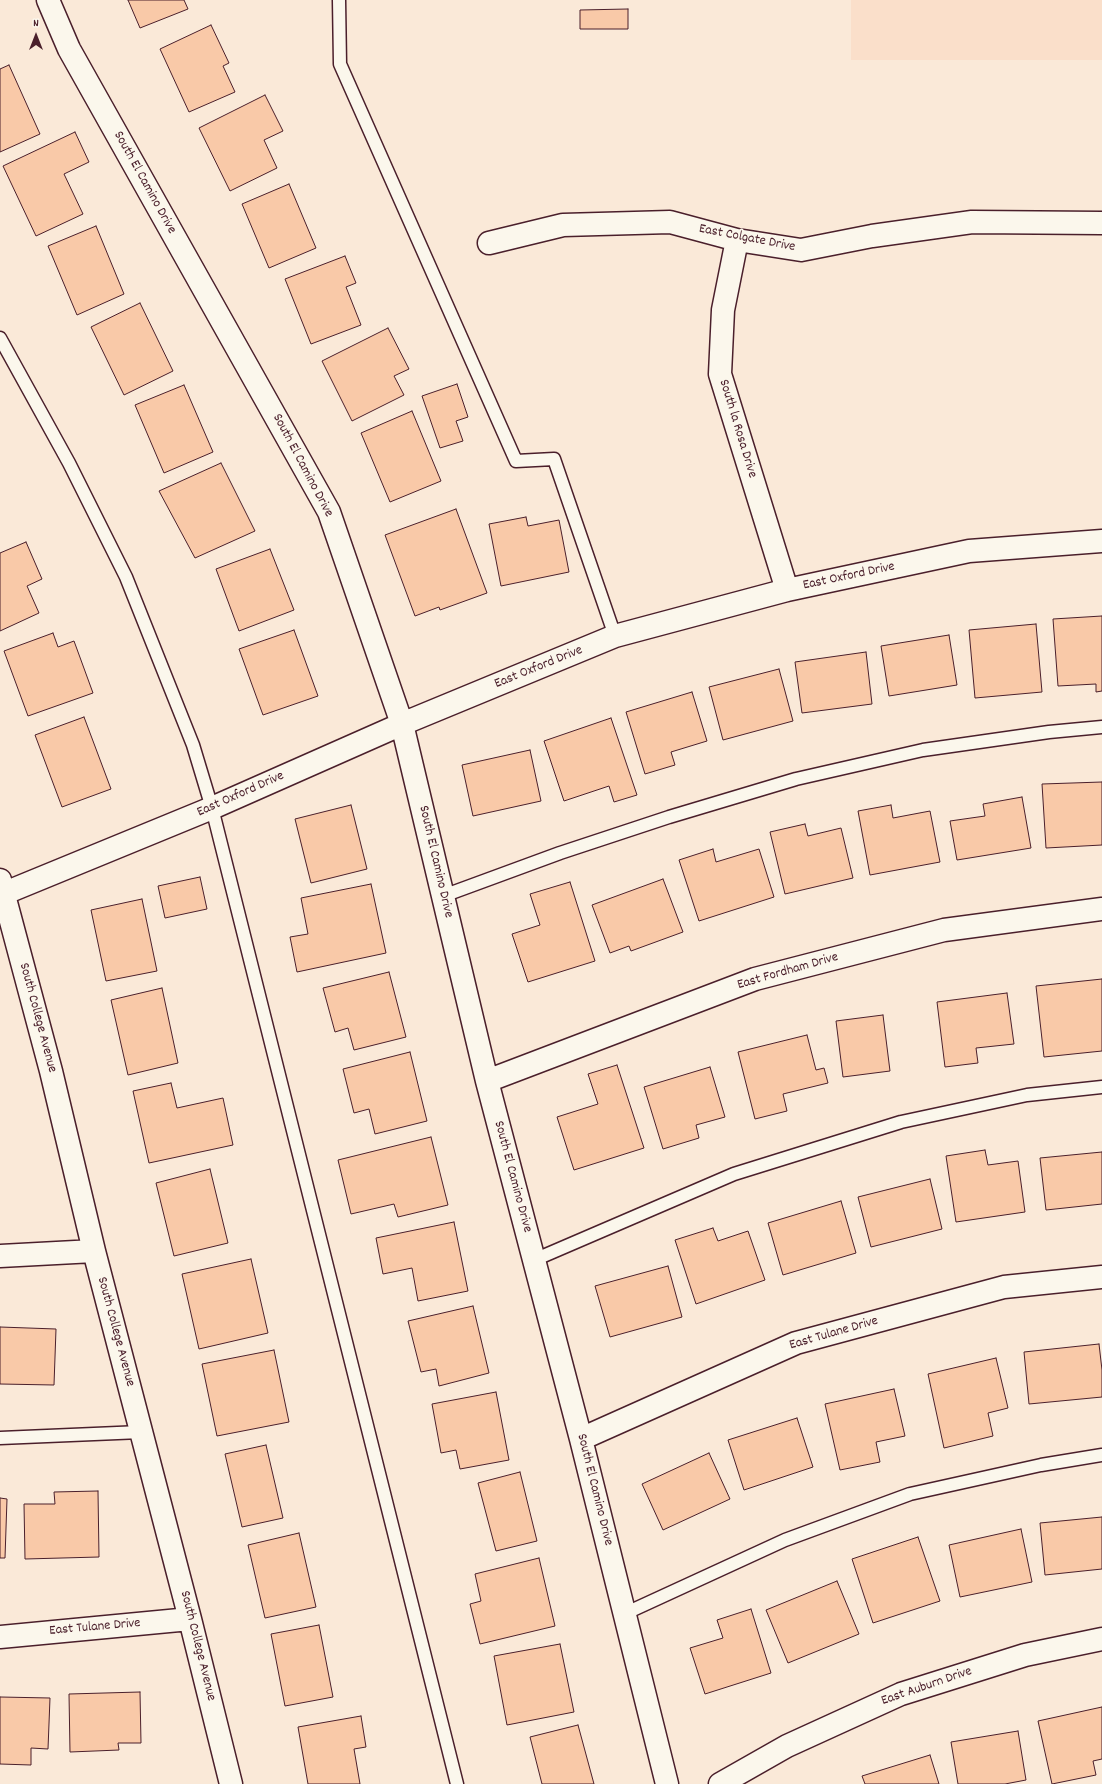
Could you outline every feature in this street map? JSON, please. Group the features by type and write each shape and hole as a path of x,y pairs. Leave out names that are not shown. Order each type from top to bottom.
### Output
{"street":[{"name":"South El Camino Drive","path":"48,0 69,49 329,512 402,724 487,1081 581,1439 667,1784"},
{"name":"East Colgate Drive","path":"489,243 563,225 670,222 738,240 801,250 872,236 972,222 1102,223"},
{"name":"South la Rosa Drive","path":"738,240 723,310 720,374 787,590"},
{"name":"East Oxford Drive","path":"2,887 212,808 402,724 615,636 787,590 968,551 1102,541"},
{"name":"South College Avenue","path":"2,887 51,1071 94,1251 190,1619 230,1784"},
{"name":"East Fordham Drive","path":"487,1081 755,979 944,930 1102,909"},
{"path":"0,1256 94,1251"},
{"name":"East Tulane Drive","path":"581,1439 796,1343 1004,1287 1102,1277"},
{"name":"East Tulane Drive","path":"0,1636 190,1619"},
{"name":"East Auburn Drive","path":"720,1784 787,1746 901,1694 1025,1654 1102,1639"}],"lane":[{"path":"339,0 340,64 516,461 554,459 615,636"},
{"path":"0,338 69,463 126,577 193,746 212,808 457,1784"},
{"path":"443,896 560,853 669,817 796,779 923,750 1049,732 1102,727"},
{"path":"534,1260 734,1174 901,1122 1027,1095 1102,1087"},
{"path":"0,1438 141,1432"},
{"path":"624,1614 786,1540 910,1494 1041,1464 1102,1455"}],"shaded area":[{"path":"851,0 1102,0 1102,60 851,60"}],"building":[{"path":"128,0 184,0 188,9 140,28"},
{"path":"628,9 628,29 580,29 580,10"},
{"path":"211,25 229,63 223,66 235,92 189,112 160,49"},
{"path":"9,65 40,134 0,152 0,69"},
{"path":"265,95 283,131 264,140 277,168 230,191 199,128"},
{"path":"75,132 89,162 64,174 83,214 36,236 3,166"},
{"path":"289,184 316,248 269,268 242,204"},
{"path":"96,226 124,294 77,315 48,246"},
{"path":"345,256 356,283 346,287 361,325 311,344 285,279"},
{"path":"140,303 173,371 124,395 91,327"},
{"path":"388,328 409,369 394,376 404,395 352,421 322,361"},
{"path":"457,384 468,417 456,421 463,441 440,448 422,396"},
{"path":"184,385 213,452 164,473 135,405"},
{"path":"412,411 441,481 390,502 361,433"},
{"path":"221,463 255,531 195,558 159,491"},
{"path":"456,509 487,593 440,610 439,607 415,616 385,535"},
{"path":"526,517 528,526 559,520 569,572 501,586 489,524"},
{"path":"26,542 42,579 27,586 39,613 0,631 0,553"},
{"path":"270,549 294,610 239,631 216,569"},
{"path":"1102,616 1102,691 1096,692 1096,684 1058,686 1053,619"},
{"path":"1036,624 1042,692 975,698 969,630"},
{"path":"294,630 318,696 263,715 239,649"},
{"path":"53,633 58,647 74,641 93,693 28,716 4,651"},
{"path":"949,635 957,685 889,696 881,646"},
{"path":"866,652 872,704 802,713 795,662"},
{"path":"779,669 793,721 723,740 709,687"},
{"path":"692,692 707,741 671,752 675,765 645,774 626,712"},
{"path":"84,717 111,789 62,807 35,735"},
{"path":"611,718 637,795 614,802 609,786 564,801 544,741"},
{"path":"530,750 541,801 473,816 462,765"},
{"path":"1102,782 1102,845 1046,848 1042,784"},
{"path":"1022,797 1031,848 957,860 950,821 985,816 983,804"},
{"path":"351,805 367,869 311,883 295,819"},
{"path":"891,805 893,818 930,811 940,862 870,875 858,811"},
{"path":"805,824 808,836 841,828 853,878 785,894 770,832"},
{"path":"713,849 716,862 759,849 774,897 699,921 679,860"},
{"path":"200,877 207,909 165,918 158,886"},
{"path":"663,879 683,932 631,951 629,946 610,953 592,905"},
{"path":"570,882 595,961 528,982 512,934 540,925 530,894"},
{"path":"371,884 386,953 297,972 290,937 308,934 301,898"},
{"path":"142,899 157,971 106,981 91,910"},
{"path":"389,972 406,1037 354,1050 348,1028 335,1032 323,988"},
{"path":"1102,979 1102,1051 1044,1057 1036,986"},
{"path":"162,988 178,1063 128,1075 111,1000"},
{"path":"1007,993 1014,1044 976,1048 978,1063 945,1067 937,1002"},
{"path":"883,1015 890,1071 843,1077 836,1021"},
{"path":"807,1035 816,1070 824,1068 828,1083 783,1094 787,1111 755,1119 738,1052"},
{"path":"410,1052 427,1121 375,1134 369,1109 354,1113 343,1069"},
{"path":"617,1065 644,1148 574,1170 557,1117 598,1104 588,1074"},
{"path":"710,1067 725,1117 696,1125 699,1138 663,1149 644,1087"},
{"path":"171,1083 177,1108 223,1098 233,1145 149,1163 133,1091"},
{"path":"431,1137 448,1205 398,1217 394,1204 351,1214 338,1160"},
{"path":"985,1150 988,1165 1018,1161 1025,1212 956,1222 946,1156"},
{"path":"1102,1152 1102,1204 1046,1210 1040,1158"},
{"path":"210,1169 228,1243 174,1256 156,1183"},
{"path":"930,1179 942,1229 871,1247 858,1197"},
{"path":"841,1201 856,1253 783,1275 768,1223"},
{"path":"454,1222 468,1291 418,1301 412,1268 383,1274 376,1238"},
{"path":"713,1228 718,1241 748,1231 765,1280 696,1304 675,1240"},
{"path":"251,1259 268,1333 199,1349 182,1274"},
{"path":"668,1266 682,1317 610,1337 595,1286"},
{"path":"473,1306 489,1373 439,1386 436,1369 421,1372 408,1321"},
{"path":"0,1327 56,1329 54,1385 0,1384"},
{"path":"1099,1344 1102,1370 1102,1397 1029,1404 1024,1352"},
{"path":"274,1350 289,1422 217,1436 202,1364"},
{"path":"996,1358 1008,1408 988,1413 993,1436 944,1448 928,1374"},
{"path":"894,1389 905,1436 876,1442 880,1462 840,1470 825,1404"},
{"path":"496,1392 509,1460 460,1469 456,1450 441,1453 432,1404"},
{"path":"797,1418 813,1467 744,1490 728,1440"},
{"path":"266,1445 283,1518 242,1527 225,1454"},
{"path":"709,1453 730,1499 663,1530 642,1484"},
{"path":"520,1472 537,1541 496,1551 478,1483"},
{"path":"98,1491 99,1557 25,1559 24,1504 55,1504 54,1492"},
{"path":"0,1498 7,1499 5,1558 0,1558"},
{"path":"1102,1517 1102,1569 1045,1575 1040,1523"},
{"path":"1021,1529 1032,1582 960,1597 949,1545"},
{"path":"299,1533 316,1607 265,1618 248,1545"},
{"path":"918,1537 940,1601 873,1623 852,1559"},
{"path":"539,1558 555,1626 480,1644 470,1604 481,1601 475,1574"},
{"path":"837,1581 859,1634 788,1663 766,1610"},
{"path":"751,1609 771,1673 705,1694 690,1648 723,1638 717,1620"},
{"path":"319,1625 333,1697 285,1706 271,1634"},
{"path":"560,1644 574,1712 507,1725 494,1656"},
{"path":"140,1692 141,1743 118,1743 119,1750 70,1752 69,1694"},
{"path":"0,1697 50,1698 48,1749 31,1748 31,1765 0,1764"},
{"path":"1102,1707 1102,1759 1093,1761 1096,1775 1052,1784 1038,1721"},
{"path":"361,1716 366,1747 354,1749 360,1784 308,1784 298,1727"},
{"path":"578,1725 594,1784 542,1784 530,1737"},
{"path":"1018,1731 1026,1780 1005,1784 958,1784 951,1742"},
{"path":"930,1755 939,1784 865,1784 862,1776"}]}
